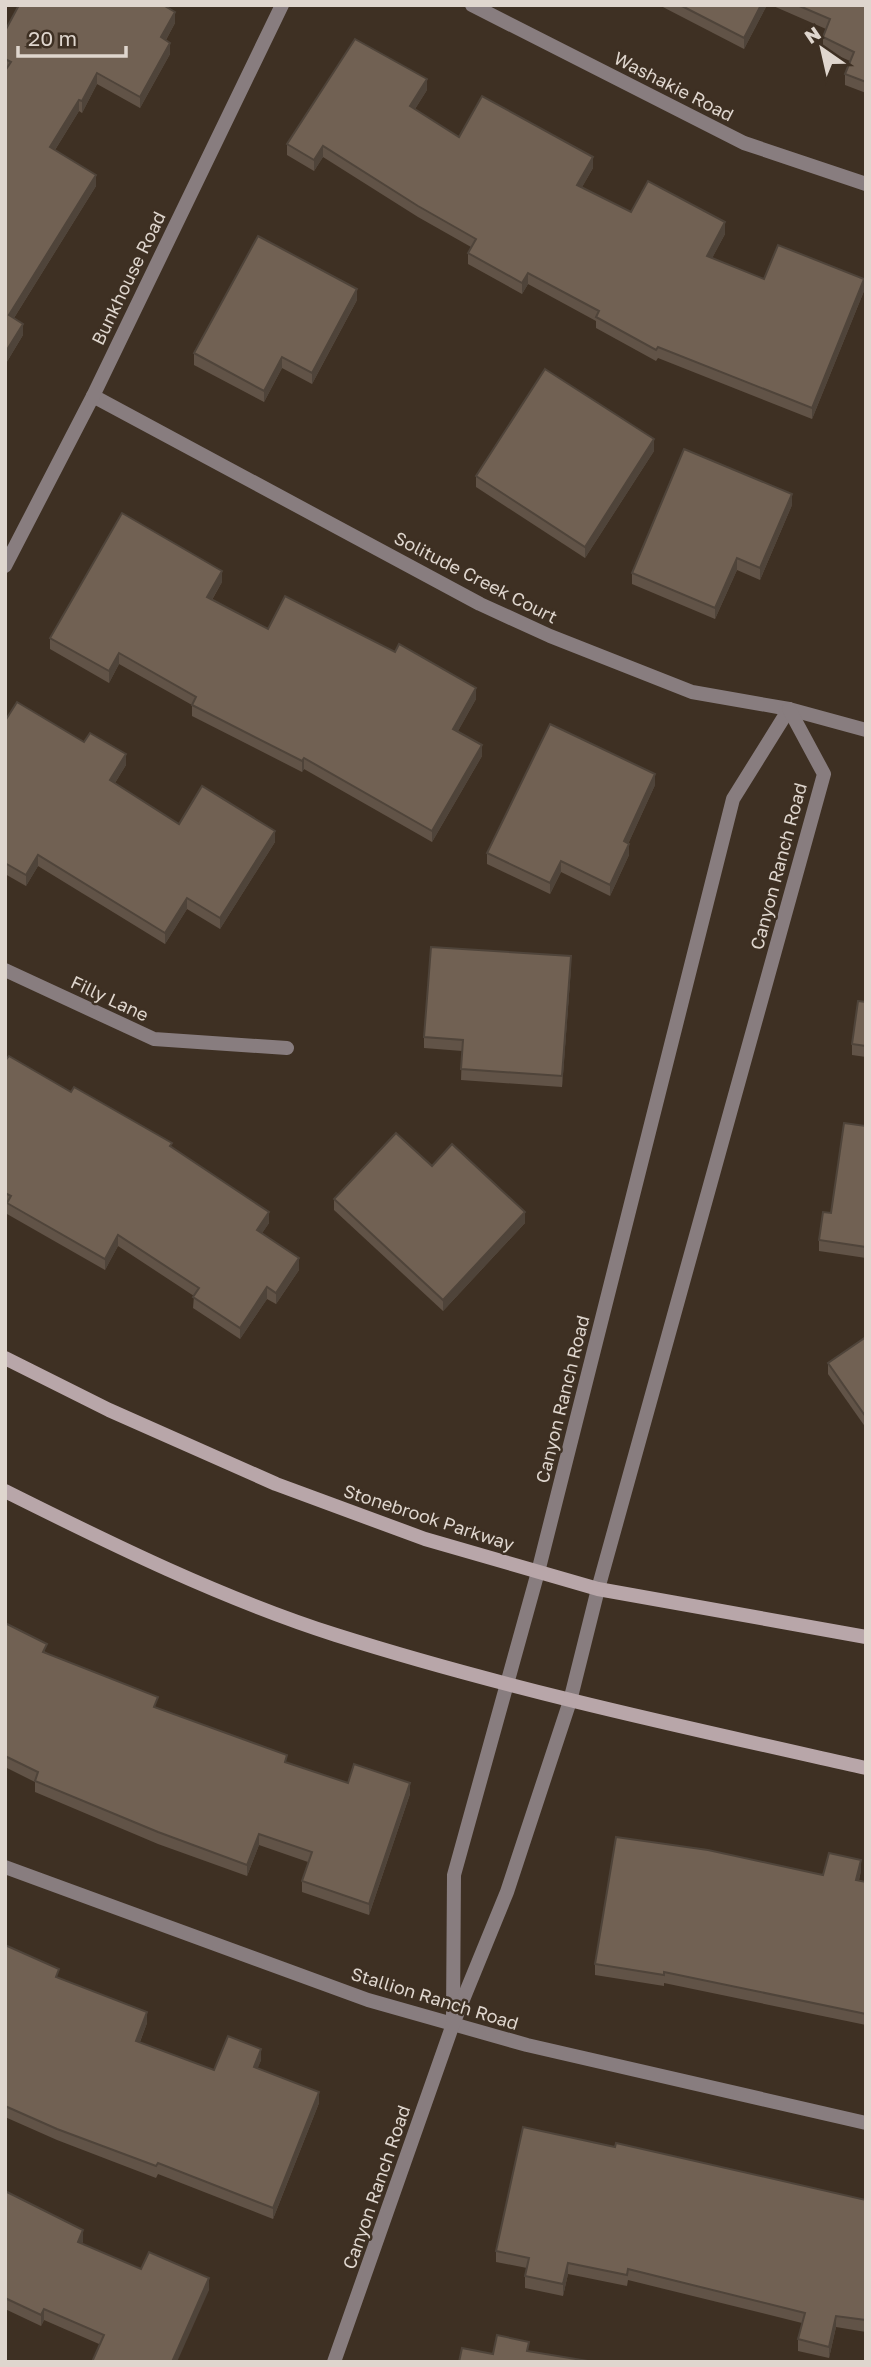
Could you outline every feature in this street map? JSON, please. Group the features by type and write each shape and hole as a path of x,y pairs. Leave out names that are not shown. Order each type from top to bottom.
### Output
{"main road":[{"name":"Stonebrook Parkway","path":"5,1358 109,1410 276,1485 425,1539 598,1589 866,1637"},
{"path":"5,1492 103,1540 309,1625 504,1685 866,1768"}],"street":[{"name":"Bunkhouse Road","path":"5,566 93,396 282,5"},
{"name":"Washakie Road","path":"472,5 744,143 866,184"},
{"name":"Solitude Creek Court","path":"93,396 481,604 550,636 692,692 789,709 866,730"},
{"name":"Canyon Ranch Road","path":"334,2362 453,2024 507,1892 570,1701 598,1589 824,774 789,709 733,799 538,1572 504,1685 454,1875 453,2024"},
{"name":"Filly Lane","path":"5,970 154,1039 287,1048"},
{"name":"Stallion Ranch Road","path":"5,1867 368,2000 527,2045 866,2123"}],"building":[{"path":"19,5 163,5 175,12 161,37 170,43 140,97 97,73 82,101 79,100 50,147 96,175 9,315 23,324 5,353 5,71 11,62 5,59 5,31"},
{"path":"680,5 761,5 744,38"},
{"path":"797,5 866,5 866,82 845,74 854,52 823,37 830,19"},
{"path":"355,39 427,79 410,106 459,137 482,96 593,157 577,185 631,212 648,181 725,222 707,256 764,279 778,245 864,279 812,408 658,347 656,350 596,317 599,311 528,273 522,283 468,253 476,239 323,146 314,160 287,144"},
{"path":"258,236 357,289 312,373 282,357 264,391 194,353"},
{"path":"545,369 654,439 585,547 476,476"},
{"path":"684,449 792,494 760,568 737,558 715,608 632,573"},
{"path":"122,513 222,571 207,597 268,629 285,596 395,652 399,644 476,688 453,729 482,745 432,831 304,758 302,761 192,705 196,697 119,653 109,671 50,638"},
{"path":"17,702 84,742 90,733 126,754 110,780 179,824 202,786 275,831 220,918 187,898 165,933 38,855 26,875 5,863 5,721"},
{"path":"550,724 655,774 624,841 629,844 610,885 561,861 550,883 487,853"},
{"path":"431,947 571,956 562,1076 461,1069 463,1040 424,1037"},
{"path":"858,1001 866,1002 866,1046 852,1044"},
{"path":"9,1056 71,1092 74,1087 172,1143 170,1146 269,1212 257,1230 299,1258 276,1293 267,1287 240,1328 193,1297 199,1288 118,1235 105,1259 7,1203 11,1196 5,1193 5,1061"},
{"path":"844,1123 866,1126 866,1247 819,1240 823,1212 831,1213"},
{"path":"396,1133 432,1166 452,1144 525,1212 443,1300 334,1199"},
{"path":"866,1337 866,1417 828,1363"},
{"path":"5,1623 47,1644 43,1652 158,1697 154,1707 287,1755 285,1762 348,1783 354,1764 410,1783 369,1904 302,1881 312,1852 259,1834 247,1865 158,1832 35,1781 38,1772 5,1756"},
{"path":"616,1837 708,1850 823,1875 829,1853 861,1860 856,1880 866,1882 866,2014 664,1972 664,1975 595,1964"},
{"path":"5,1945 59,1969 56,1977 147,2012 136,2041 214,2070 228,2036 261,2049 254,2067 319,2092 273,2208 158,2163 156,2166 57,2129 5,2106"},
{"path":"523,2127 615,2147 616,2143 866,2200 866,2320 836,2316 829,2347 798,2339 805,2313 628,2269 627,2275 568,2263 563,2284 525,2276 529,2258 496,2251"},
{"path":"5,2191 83,2230 78,2242 141,2269 149,2252 209,2278 172,2362 92,2362 104,2335 44,2309 41,2315 5,2298"},
{"path":"497,2335 529,2342 527,2351 594,2362 459,2362 462,2348 493,2354"}]}
